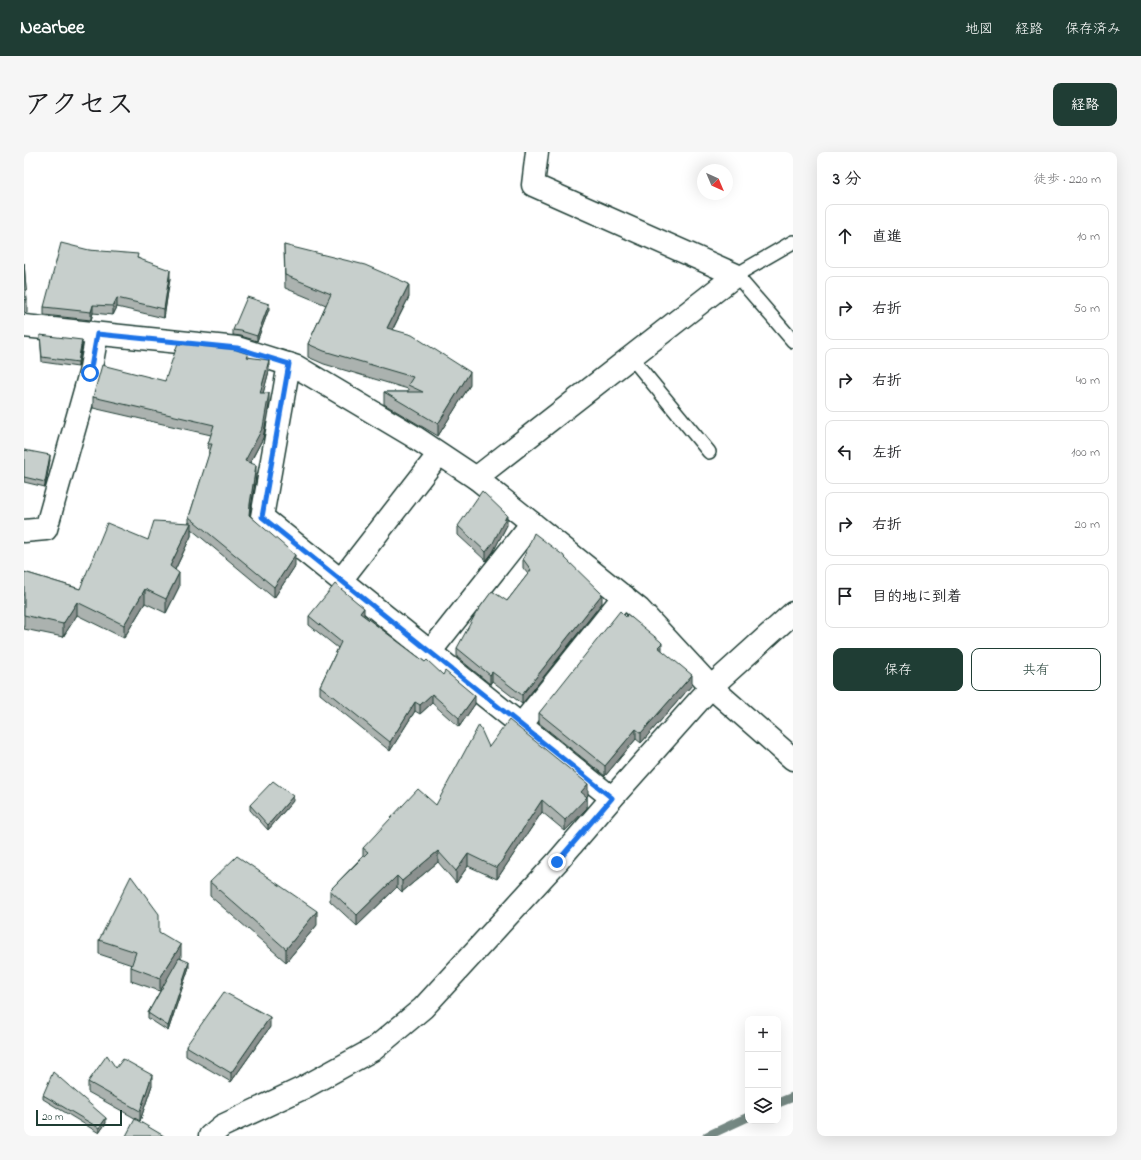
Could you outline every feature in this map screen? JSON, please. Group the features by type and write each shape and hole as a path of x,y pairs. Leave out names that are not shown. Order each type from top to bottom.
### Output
{"street":[{"path":"476,478 736,275 533,184 536,152"},
{"path":"24,326 237,348 298,367 413,436 476,478 639,609 711,687 793,759"},
{"path":"24,531 46,529 90,373 97,334"},
{"path":"289,364 262,517 612,798"},
{"path":"341,580 439,454"},
{"path":"430,652 532,523"},
{"path":"521,725 624,596"},
{"path":"210,1136 222,1126 303,1088 374,1049 423,1008 557,862 711,687 793,613"}],"lane":[{"path":"793,242 736,275 793,341"},
{"path":"630,357 709,452"}],"building":[{"path":"61,243 89,250 138,254 137,258 170,270 164,309 117,298 113,306 93,305 91,312 44,307"},
{"path":"284,245 365,265 409,284 387,328 412,335 470,372 438,424 384,392 423,392 408,385 413,377 324,351 308,344 331,294 285,275"},
{"path":"24,263 27,300 24,299"},
{"path":"247,297 269,304 257,336 233,330"},
{"path":"40,335 82,340 78,362 42,357"},
{"path":"178,343 234,349 249,354 247,357 269,360 260,393 269,393 263,427 245,461 256,465 249,515 295,555 274,587 189,517 212,444 208,444 214,425 93,397 102,365 165,381"},
{"path":"24,450 50,455 45,482 24,477"},
{"path":"482,491 507,515 493,543 486,552 458,526"},
{"path":"154,521 191,523 170,566 179,573 166,599 145,589 124,625 77,602 63,624 24,615 24,572 80,589 107,523 148,540"},
{"path":"534,533 564,556 602,594 522,695 492,672 490,675 457,648 476,613 492,591 507,601 531,570 523,559"},
{"path":"335,584 364,608 360,613 425,662 427,660 443,675 445,671 475,696 459,718 432,694 420,705 415,702 390,742 320,686 341,642 309,616"},
{"path":"620,611 626,617 627,614 660,641 662,643 658,647 692,675 641,733 636,729 605,766 539,713"},
{"path":"509,720 588,784 581,792 587,797 565,820 542,800 497,868 468,854 456,871 438,851 402,881 397,876 357,915 330,890 368,852 363,848 418,789 436,805 479,725 489,747"},
{"path":"273,781 293,796 268,825 250,805"},
{"path":"237,856 317,911 286,949 210,882"},
{"path":"131,876 159,914 159,932 181,945 160,978 131,967 136,952 99,940"},
{"path":"179,958 189,962 168,1026 148,1013"},
{"path":"224,992 270,1017 231,1073 186,1046"},
{"path":"107,1055 116,1068 123,1059 152,1075 140,1111 88,1082"},
{"path":"53,1072 106,1118 99,1128 43,1095"},
{"path":"135,1119 164,1136 126,1136"}],"waterway":[{"path":"781,1102 793,1097"},
{"path":"707,1136 745,1118"}],"route":[{"path":"90,373 97,334 237,348 289,364 262,517 612,798 557,862"}]}
